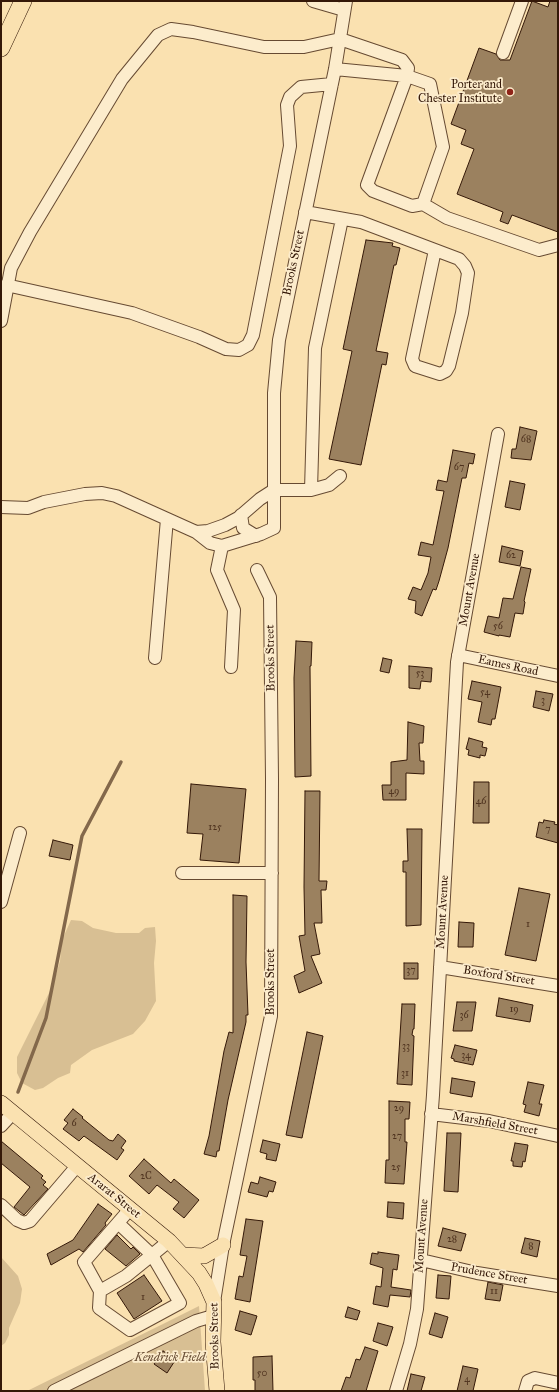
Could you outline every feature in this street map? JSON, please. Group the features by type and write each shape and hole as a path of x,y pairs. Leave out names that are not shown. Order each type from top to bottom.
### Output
{"highway":[{"path":"1,48 23,1"}],"main road":[{"name":"Ararat Street","path":"1,1103 130,1208 183,1254 206,1284 213,1309"},
{"path":"183,1254 204,1256 223,1245"},
{"name":"Brooks Street","path":"213,1309 216,1391"}],"street":[{"path":"313,1 345,5"},
{"path":"503,53 522,1"},
{"name":"Brooks Street","path":"256,536 274,528 274,393 277,354 283,312 335,69 345,5"},
{"path":"1,321 6,285 17,255 122,79 158,35 171,29 193,32 264,47 304,47 340,40 402,60 408,68 407,76 367,185 373,191 412,206 423,204 446,218 539,250 558,246"},
{"path":"335,69 407,76 430,84 443,147 423,204"},
{"path":"6,285 132,313 199,337 226,349 239,350 248,345 252,335 290,146 287,105 290,97 301,87 332,84"},
{"path":"305,212 361,222 459,259 465,266 468,273 462,313 449,366 446,371 440,374 415,366 412,359 435,250"},
{"path":"312,490 316,348 342,219"},
{"name":"Mount Avenue","path":"396,1391 410,1344 417,1309 431,1114 452,768 454,693 458,655 498,434"},
{"path":"196,532 208,531 225,525 274,490 312,490 329,485 340,476"},
{"path":"1,508 28,508 44,502 85,494 102,494 116,496 196,532 210,543 222,546 256,536"},
{"path":"241,515 243,528 256,536"},
{"path":"155,658 167,519"},
{"path":"222,546 217,570 234,610 231,667"},
{"name":"Brooks Street","path":"213,1309 223,1245 271,1016 272,873 270,597 257,570"},
{"name":"Eames Road","path":"458,655 558,676"},
{"path":"1,902 20,833"},
{"path":"182,873 272,873"},
{"name":"Boxford Street","path":"440,967 558,986"},
{"path":"1,1126 13,1113"},
{"name":"Marshfield Street","path":"431,1114 489,1121 558,1136"},
{"path":"1,1205 17,1220 24,1223 30,1222 77,1166"},
{"path":"118,1223 152,1255 180,1303 130,1330 99,1308 100,1291 84,1262 130,1208"},
{"path":"100,1291 126,1276 169,1241"},
{"name":"Prudence Street","path":"421,1260 476,1273 558,1286"},
{"path":"54,1391 196,1321 213,1309"},
{"path":"525,1391 528,1381 535,1378 558,1383"}],"green space":[{"path":"71,920 82,921 93,928 116,933 139,933 145,928 155,927 156,941 154,963 156,1001 145,1021 133,1034 92,1050 71,1065 70,1073 58,1078 43,1088 35,1090 22,1083 17,1073 17,1057 53,985 60,961 62,940"},
{"path":"1,1257 18,1276 22,1289 20,1303 9,1328 9,1335 5,1343 1,1346"},
{"name":"Kendrick Field","path":"199,1306 205,1391 27,1391 161,1325"}],"building":[{"name":"Porter and Chester Institute","path":"532,1 548,7 550,1 558,1 558,232 512,215 508,224 500,221 503,212 457,194 474,149 461,144 466,130 451,124 479,48 496,54 500,60 510,60"},
{"path":"366,240 393,243 392,246 400,248 396,265 394,265 376,351 388,353 386,365 382,364 361,465 329,459 352,351 343,349"},
{"path":"520,427 537,431 531,460 511,458 512,449 516,449"},
{"path":"453,450 475,454 473,464 469,463 466,478 462,478 448,548 439,581 436,590 433,589 422,616 415,613 416,601 408,599 413,587 421,590 428,573 431,557 418,555 421,542 433,545 444,491 436,490 438,480 447,482"},
{"path":"510,481 525,484 520,510 505,507"},
{"path":"502,546 523,551 520,566 499,562"},
{"path":"521,567 531,569 524,601 523,614 515,613 510,637 484,632 488,616 499,618 503,598 513,599"},
{"path":"296,641 312,642 310,666 311,776 295,777 294,678"},
{"path":"383,658 392,660 389,673 380,671"},
{"path":"409,666 432,668 431,682 421,681 420,689 409,688"},
{"path":"472,681 501,687 495,719 492,719 491,725 478,722 482,702 468,699"},
{"path":"536,691 553,694 549,711 533,707"},
{"path":"408,722 424,726 423,743 419,743 420,761 424,761 424,774 406,773 406,800 383,800 382,785 391,785 391,762 407,760"},
{"path":"469,738 483,742 482,747 487,748 485,756 480,755 480,758 468,755 469,750 466,749"},
{"path":"474,782 489,782 489,823 473,823"},
{"path":"191,784 246,789 239,863 200,860 203,834 187,833"},
{"path":"305,791 320,791 319,881 327,881 326,890 321,890 322,923 314,923 320,954 311,956 322,983 299,993 294,976 305,971 299,936 305,935"},
{"path":"544,820 555,822 554,824 558,825 558,843 536,837 539,822 543,823"},
{"path":"407,829 422,829 421,925 406,926 406,872 403,872 403,861 408,861"},
{"path":"53,840 73,845 70,860 49,856"},
{"path":"519,888 550,894 536,961 505,955"},
{"path":"233,895 247,896 246,962 248,1015 246,1015 246,1022 228,1100 219,1151 217,1151 216,1157 204,1154 209,1136 224,1051 229,1032 233,1033"},
{"path":"459,922 474,923 473,947 458,947"},
{"path":"404,963 418,963 418,979 404,979"},
{"path":"499,998 533,1005 530,1022 496,1016"},
{"path":"457,1002 476,1002 472,1031 453,1031"},
{"path":"402,1004 415,1004 414,1029 412,1035 414,1036 412,1085 397,1084"},
{"path":"307,1032 323,1036 302,1138 286,1135"},
{"path":"455,1045 477,1050 473,1065 454,1061 454,1059 451,1058"},
{"path":"452,1078 475,1082 472,1097 450,1093"},
{"path":"528,1082 544,1085 539,1104 542,1104 539,1116 524,1112 526,1105 523,1104"},
{"path":"389,1101 410,1102 409,1119 405,1119 405,1142 407,1142 404,1184 385,1183 386,1160 389,1160"},
{"path":"73,1109 109,1140 113,1141 118,1134 126,1141 121,1148 124,1150 117,1160 84,1136 79,1141 63,1129 68,1123 64,1120"},
{"path":"447,1133 461,1133 458,1192 444,1191"},
{"path":"263,1140 280,1144 276,1161 266,1159 267,1154 260,1152"},
{"path":"1,1141 43,1176 41,1178 46,1182 43,1185 48,1189 24,1215 14,1207 30,1187 1,1163"},
{"path":"515,1143 528,1145 525,1162 523,1161 522,1167 513,1166 513,1161 511,1161"},
{"path":"144,1159 171,1183 174,1179 199,1200 184,1218 173,1209 179,1202 157,1185 149,1194 129,1176"},
{"path":"260,1177 276,1182 273,1192 269,1191 267,1197 248,1192 251,1182 258,1184"},
{"path":"388,1202 404,1203 403,1219 387,1217"},
{"path":"98,1204 112,1214 105,1223 106,1225 83,1252 79,1249 51,1265 47,1254 73,1240"},
{"path":"246,1219 263,1221 250,1302 235,1299 239,1276 243,1277 247,1256 240,1255"},
{"path":"443,1228 466,1234 461,1251 438,1246"},
{"path":"117,1235 131,1249 133,1247 140,1254 126,1266 105,1249"},
{"path":"525,1238 540,1241 537,1257 521,1253"},
{"path":"378,1252 399,1255 397,1270 393,1269 391,1287 411,1290 410,1297 390,1295 388,1307 373,1304 376,1286 381,1287 383,1268 370,1264 372,1253 378,1254"},
{"path":"144,1275 162,1301 134,1319 117,1293"},
{"path":"438,1275 451,1276 449,1299 436,1298"},
{"path":"488,1282 503,1285 500,1301 485,1299"},
{"path":"348,1307 360,1311 357,1320 345,1317"},
{"path":"240,1311 257,1316 251,1335 235,1330"},
{"path":"435,1313 448,1317 442,1338 429,1334"},
{"path":"378,1323 393,1327 387,1346 373,1341"},
{"path":"365,1347 378,1351 366,1391 341,1391 346,1377 350,1378 356,1359 360,1360"},
{"path":"163,1351 176,1359 167,1373 154,1364"},
{"path":"272,1356 273,1391 255,1391 255,1380 253,1380 253,1357"},
{"path":"463,1366 478,1369 473,1391 457,1391"},
{"path":"411,1374 425,1377 421,1391 407,1391"}],"waterway":[{"path":"18,1092 46,1018 82,836 121,762"}],"place":[{"name":"Porter and Chester Institute","path":"510,92"}]}
